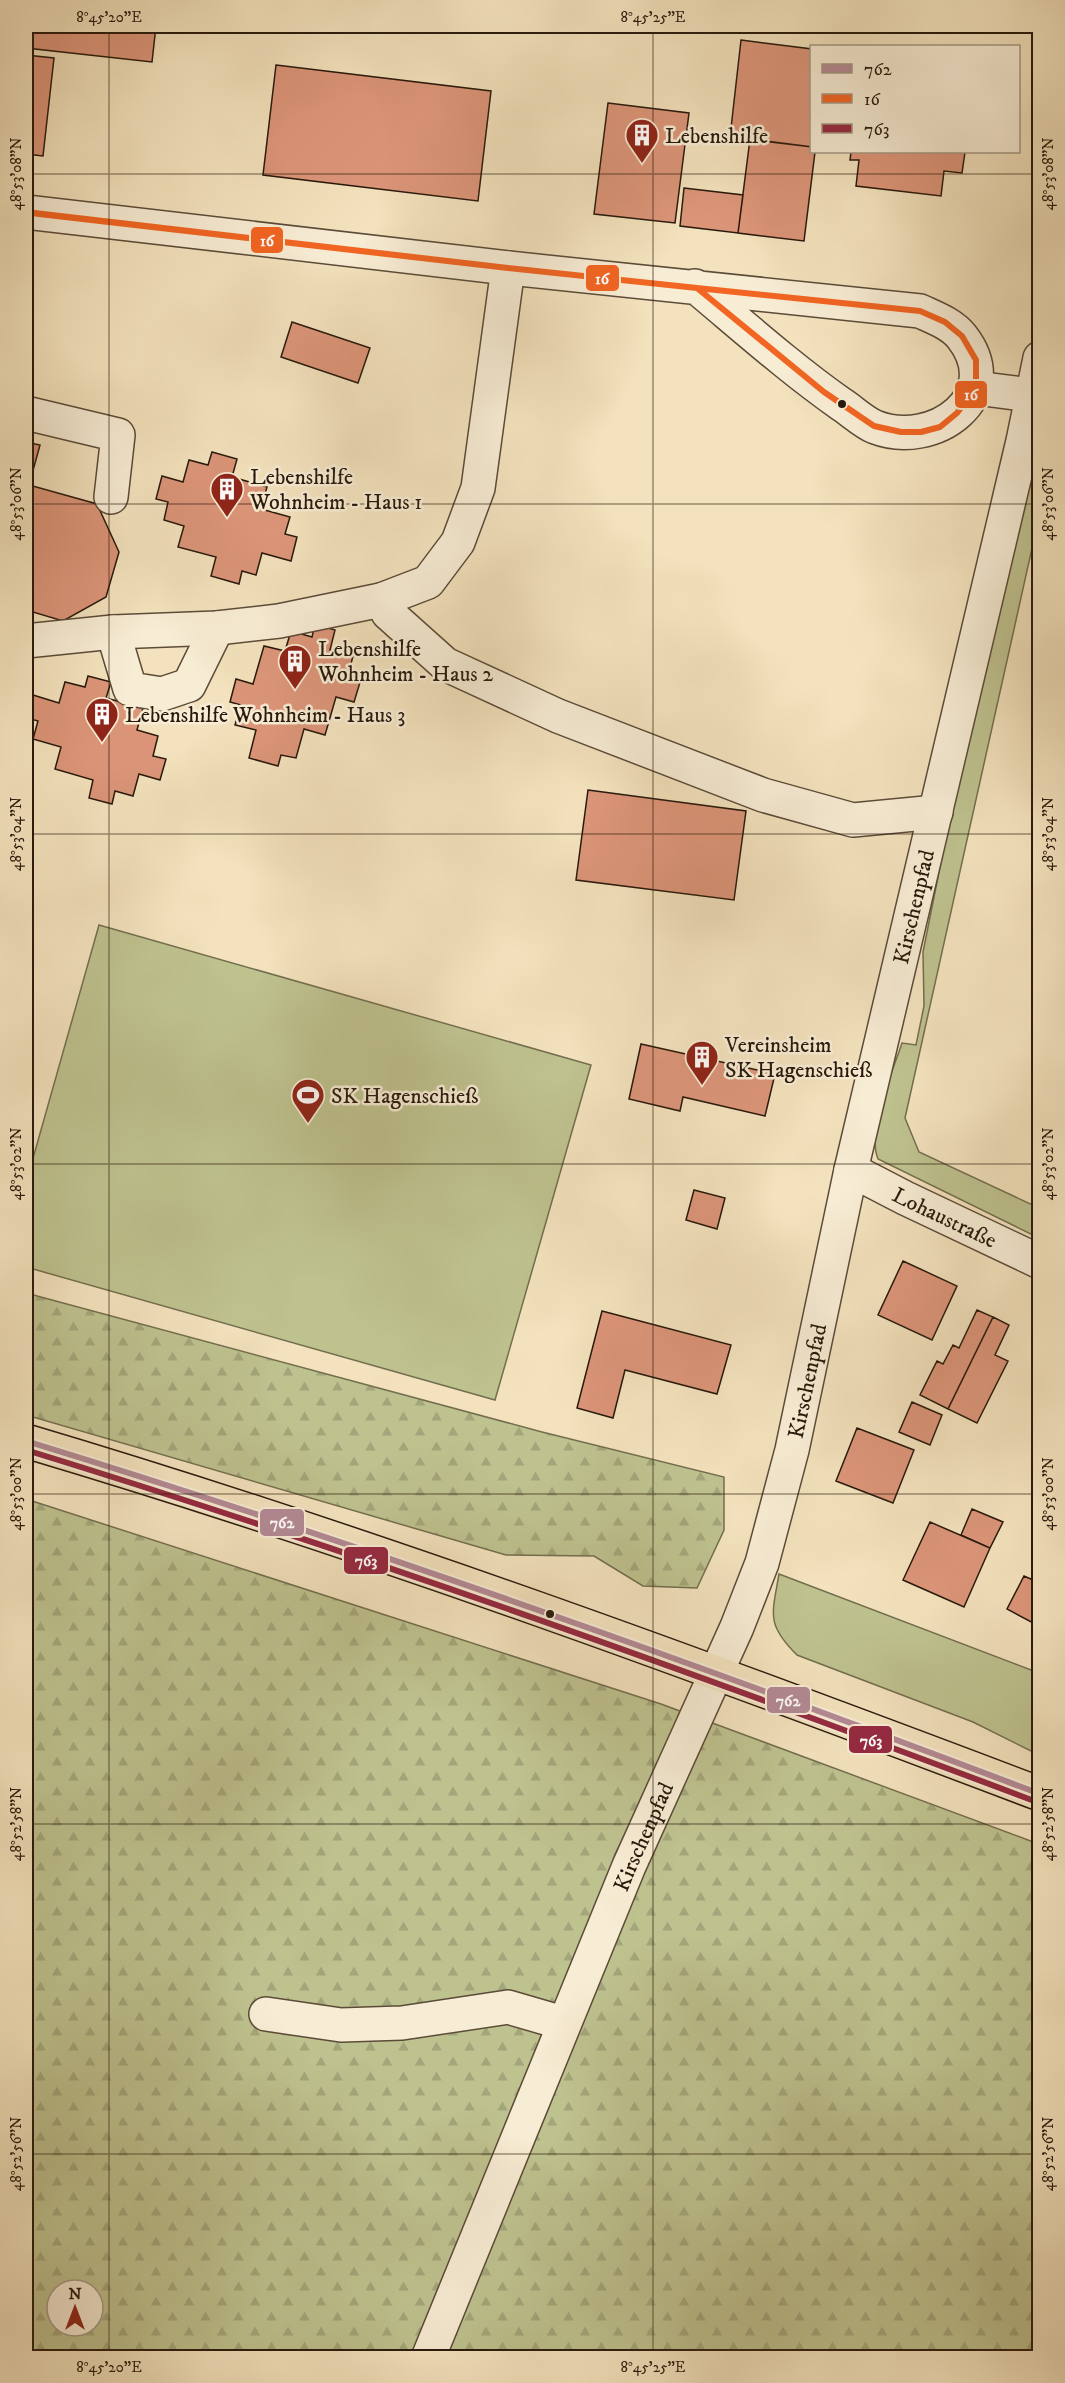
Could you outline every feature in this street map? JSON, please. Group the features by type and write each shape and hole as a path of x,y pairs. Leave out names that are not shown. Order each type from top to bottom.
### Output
{"main road":[{"path":"26,1441 169,1484 395,1558 717,1672 1040,1794"}],"street":[{"path":"26,212 508,268 695,286 920,311 945,322 962,336 975,360 976,388 957,413 940,427 921,432 901,432 874,426 824,392 695,286"},
{"path":"26,641 113,632 217,628 279,621 381,600 428,582 458,542 478,488 508,268"},
{"name":"Kirschenpfad","path":"428,2358 563,2023 642,1835 697,1711 717,1672 762,1563 792,1450 851,1170 1040,358"},
{"path":"976,388 1031,395"},
{"path":"26,413 118,435 111,497"},
{"path":"381,600 388,613 445,664 558,716 763,795 853,820 936,812"},
{"path":"113,632 130,689 162,694 189,685 217,628"},
{"name":"Lohaustraße","path":"851,1170 1040,1262"},
{"path":"266,2014 341,2025 402,2023 508,2007 563,2023"}],"green space":[{"path":"1039,427 1039,517 905,1118 919,1152 1039,1208 1039,1238 878,1159 875,1132 882,1101 902,1043 916,1045 924,1006 923,952 969,722"},
{"name":"SK Hagenschieß","path":"99,925 591,1065 495,1400 26,1267 26,1183"},
{"path":"26,1293 542,1432 724,1477 724,1530 697,1588 643,1586 594,1556 506,1555 26,1415"},
{"path":"26,1499 661,1704 1039,1844 1039,2357 26,2358"},
{"path":"779,1574 1039,1673 1039,1755 973,1722 797,1655 780,1635 774,1618 774,1600"}],"building":[{"path":"26,26 156,26 152,62 26,48"},
{"path":"741,40 810,49 810,147 730,137"},
{"path":"26,55 54,58 43,156 26,154"},
{"path":"276,65 491,91 478,201 263,175"},
{"name":"Lebenshilfe","path":"608,103 689,113 675,223 594,214"},
{"path":"750,139 810,147 810,153 815,153 804,241 738,233"},
{"path":"851,153 965,153 962,173 944,171 941,196 856,186 859,160 850,160"},
{"path":"684,188 743,195 738,233 680,226"},
{"path":"292,322 370,348 358,383 281,357"},
{"path":"26,442 40,445 29,485 97,504 119,552 106,597 63,621 26,610"},
{"name":"Lebenshilfe Wohnheim - Haus 1","path":"212,452 237,459 232,477 267,487 261,509 290,517 285,534 297,537 291,561 262,553 256,575 242,571 239,584 211,576 216,557 178,547 184,526 164,520 168,502 156,499 162,476 183,482 189,460 208,465"},
{"name":"Lebenshilfe Wohnheim - Haus 2","path":"315,624 335,630 330,650 353,656 348,675 361,679 354,702 336,697 325,735 304,729 296,758 281,755 278,766 249,758 256,730 235,725 241,705 230,702 236,679 253,684 264,646 285,651 291,631 312,637"},
{"name":"Lebenshilfe Wohnheim - Haus 3","path":"88,676 111,682 106,698 143,708 137,730 158,736 153,756 166,759 160,780 139,774 133,796 115,791 112,804 89,798 93,780 55,769 61,747 33,739 38,721 27,718 33,695 59,703 65,682 85,687"},
{"path":"588,790 746,811 734,900 576,880"},
{"name":"Vereinsheim SK Hagenschieß","path":"641,1044 775,1074 765,1116 683,1097 680,1111 629,1099"},
{"path":"694,1190 725,1198 717,1229 686,1220"},
{"path":"903,1261 957,1286 932,1340 878,1315"},
{"path":"977,1310 993,1317 948,1409 920,1395 937,1361 943,1364 953,1345 959,1348"},
{"path":"602,1311 731,1345 717,1394 625,1370 613,1418 577,1408"},
{"path":"993,1317 1009,1325 995,1355 1008,1361 977,1423 948,1409"},
{"path":"912,1402 942,1415 930,1445 899,1432"},
{"path":"857,1428 914,1450 893,1503 836,1481"},
{"path":"972,1509 1003,1522 990,1548 961,1535"},
{"path":"930,1522 990,1548 964,1607 903,1580"},
{"path":"1024,1576 1040,1583 1040,1615 1035,1624 1007,1609"}],"transit line":[{"name":"16","path":"26,212 508,268 39,214 26,212"},
{"name":"16","path":"508,268 697,288"},
{"name":"16","path":"508,268 697,288"},
{"name":"16","path":"697,288 920,311 945,322 962,336 976,360 976,388 957,413 940,427 921,432 901,432 874,426 824,392 697,288"},
{"name":"762","path":"26,1441 282,1523 536,1609 1040,1794"},
{"name":"763","path":"26,1450 408,1574 660,1663 1037,1802"}],"place":[{"name":"Lebenshilfe","path":"642,164"},
{"name":"Lebenshilfe Wohnheim - Haus 1","path":"227,518"},
{"name":"Lebenshilfe Wohnheim - Haus 2","path":"295,690"},
{"name":"Lebenshilfe Wohnheim - Haus 3","path":"102,743"},
{"name":"Vereinsheim SK Hagenschieß","path":"702,1086"},
{"name":"SK Hagenschieß","path":"308,1124"}]}
